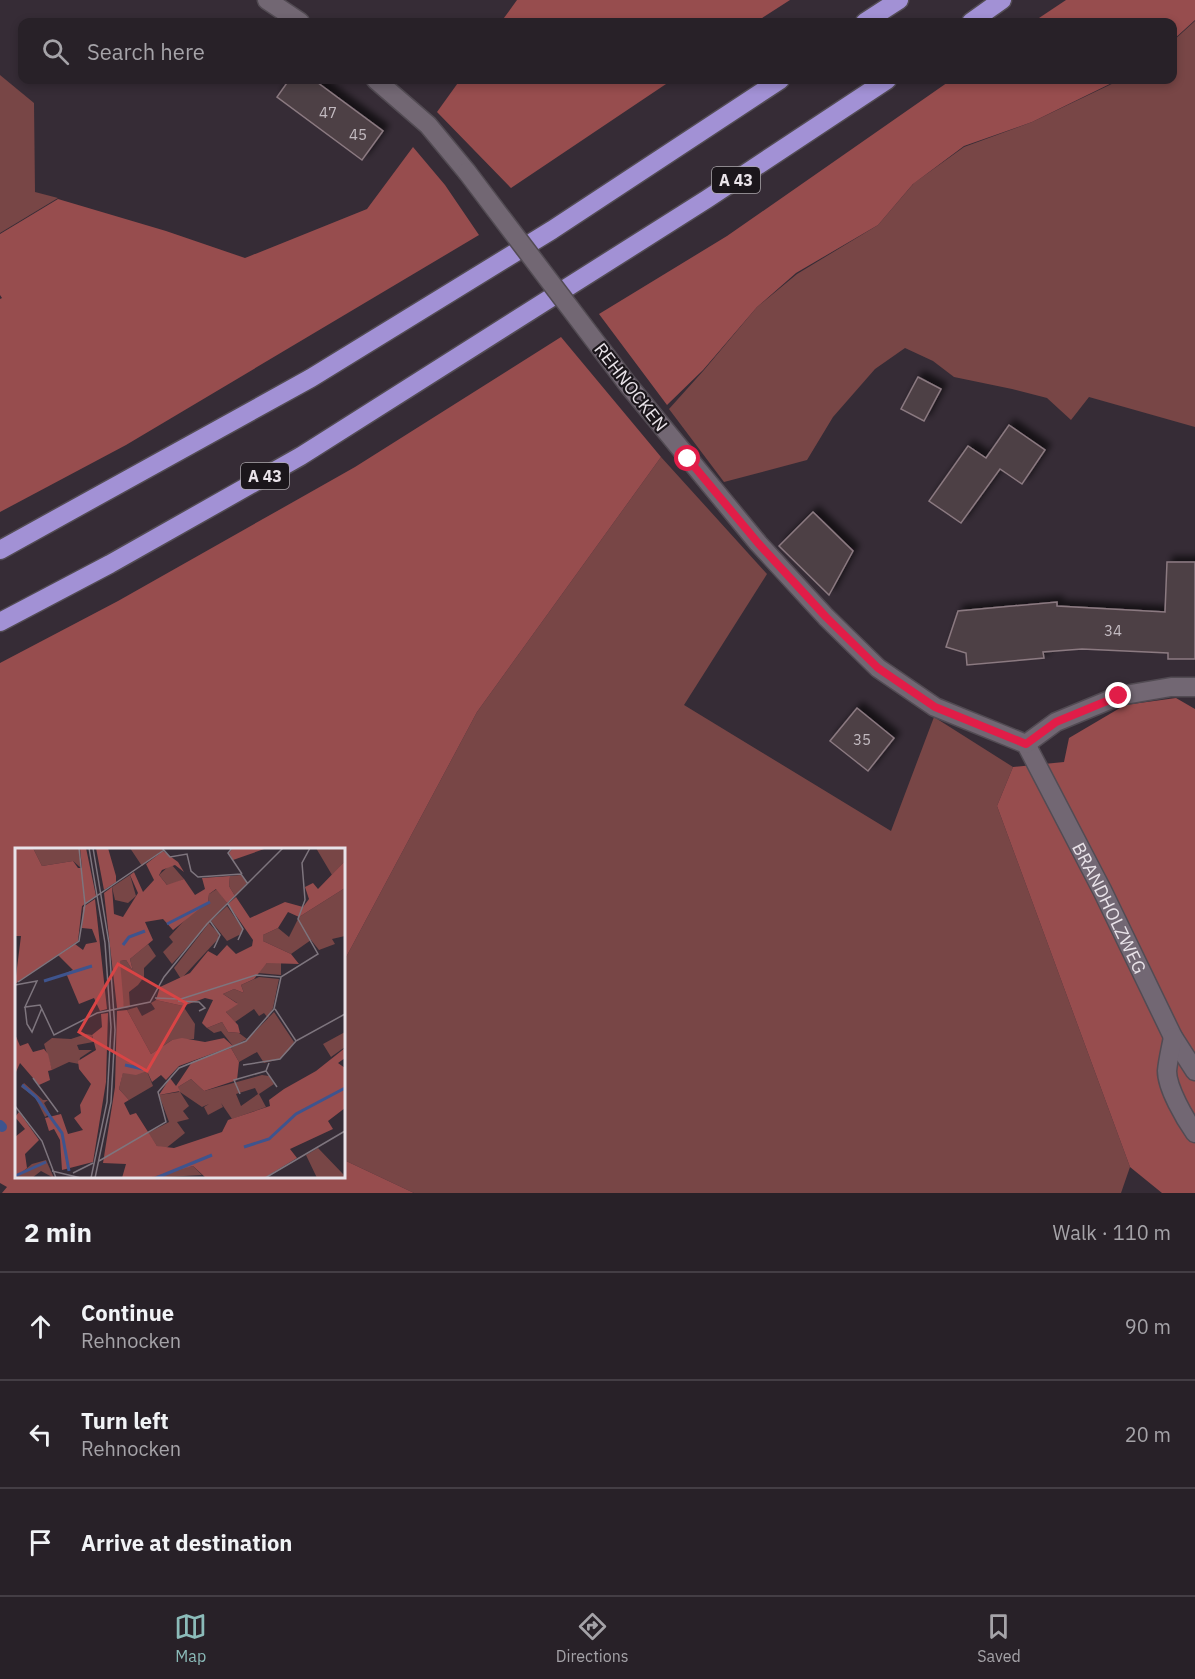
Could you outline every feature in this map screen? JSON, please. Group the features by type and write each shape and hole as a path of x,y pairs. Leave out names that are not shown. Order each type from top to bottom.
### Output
{"highway":[{"path":"871,18 898,0"},
{"path":"977,18 1002,0"},
{"path":"0,550 311,378 552,230 774,84"},
{"name":"A 43","path":"0,622 110,564 301,456 707,200 881,84"}],"street":[{"path":"267,0 294,18"},
{"name":"REHNOCKEN","path":"381,84 428,125 467,172 628,386 758,543 826,617 878,668 935,707 1026,744"},
{"path":"1026,744 1056,722 1119,696 1171,687 1195,687"},
{"name":"BRANDHOLZWEG","path":"1026,744 1102,890 1173,1037 1195,1071"},
{"path":"1173,1037 1167,1072 1169,1082 1173,1094 1195,1133"}],"shaded area":[{"path":"517,0 790,0 762,18 504,18"},
{"path":"1066,0 1195,0 1195,20 1177,36 1177,18 1039,18"},
{"path":"1195,21 1195,427 1089,397 1071,420 1047,398 954,377 933,361 905,348 875,369 833,417 807,460 724,482 669,409 757,307 797,274 878,225 914,183 964,147 1032,122 1112,84 1177,84 1177,37"},
{"path":"0,75 34,103 35,192 58,198 0,233"},
{"path":"457,84 666,84 511,188 437,112"},
{"path":"945,84 1110,84 1032,122 964,146 913,184 878,225 796,273 757,307 703,370 667,405 599,314 727,236"},
{"path":"413,147 445,185 479,235 126,445 0,512 0,299 2,298 0,295 0,234 58,199 166,231 245,258 367,209"},
{"path":"561,337 661,457 477,712 345,959 345,848 15,848 15,1178 345,1178 345,1160 414,1193 2,1193 7,1187 0,1183 0,663 118,601 355,467"},
{"path":"661,457 767,574 684,705 891,831 934,717 1013,767 997,806 1130,1167 1121,1193 414,1193 345,1160 345,959 477,712"},
{"path":"1176,698 1195,709 1195,1193 1162,1193 1130,1167 997,806 1013,767 1064,762 1069,738 1125,705"}],"building":[{"path":"286,84 319,84 383,131 362,160 277,97"},
{"path":"918,377 941,389 924,421 901,409"},
{"path":"1009,425 1045,450 1022,484 1000,469 961,523 929,501 968,446 986,458"},
{"path":"813,512 853,551 829,595 779,546"},
{"path":"1167,562 1195,562 1195,659 1168,659 1168,653 1082,649 1043,652 1044,658 967,665 966,653 946,647 958,611 1057,602 1057,606 1165,612"},
{"path":"857,708 894,738 868,771 830,741"}],"route":[{"path":"688,459 758,543 826,617 878,668 935,707 1026,744 1056,722 1119,696"}]}
